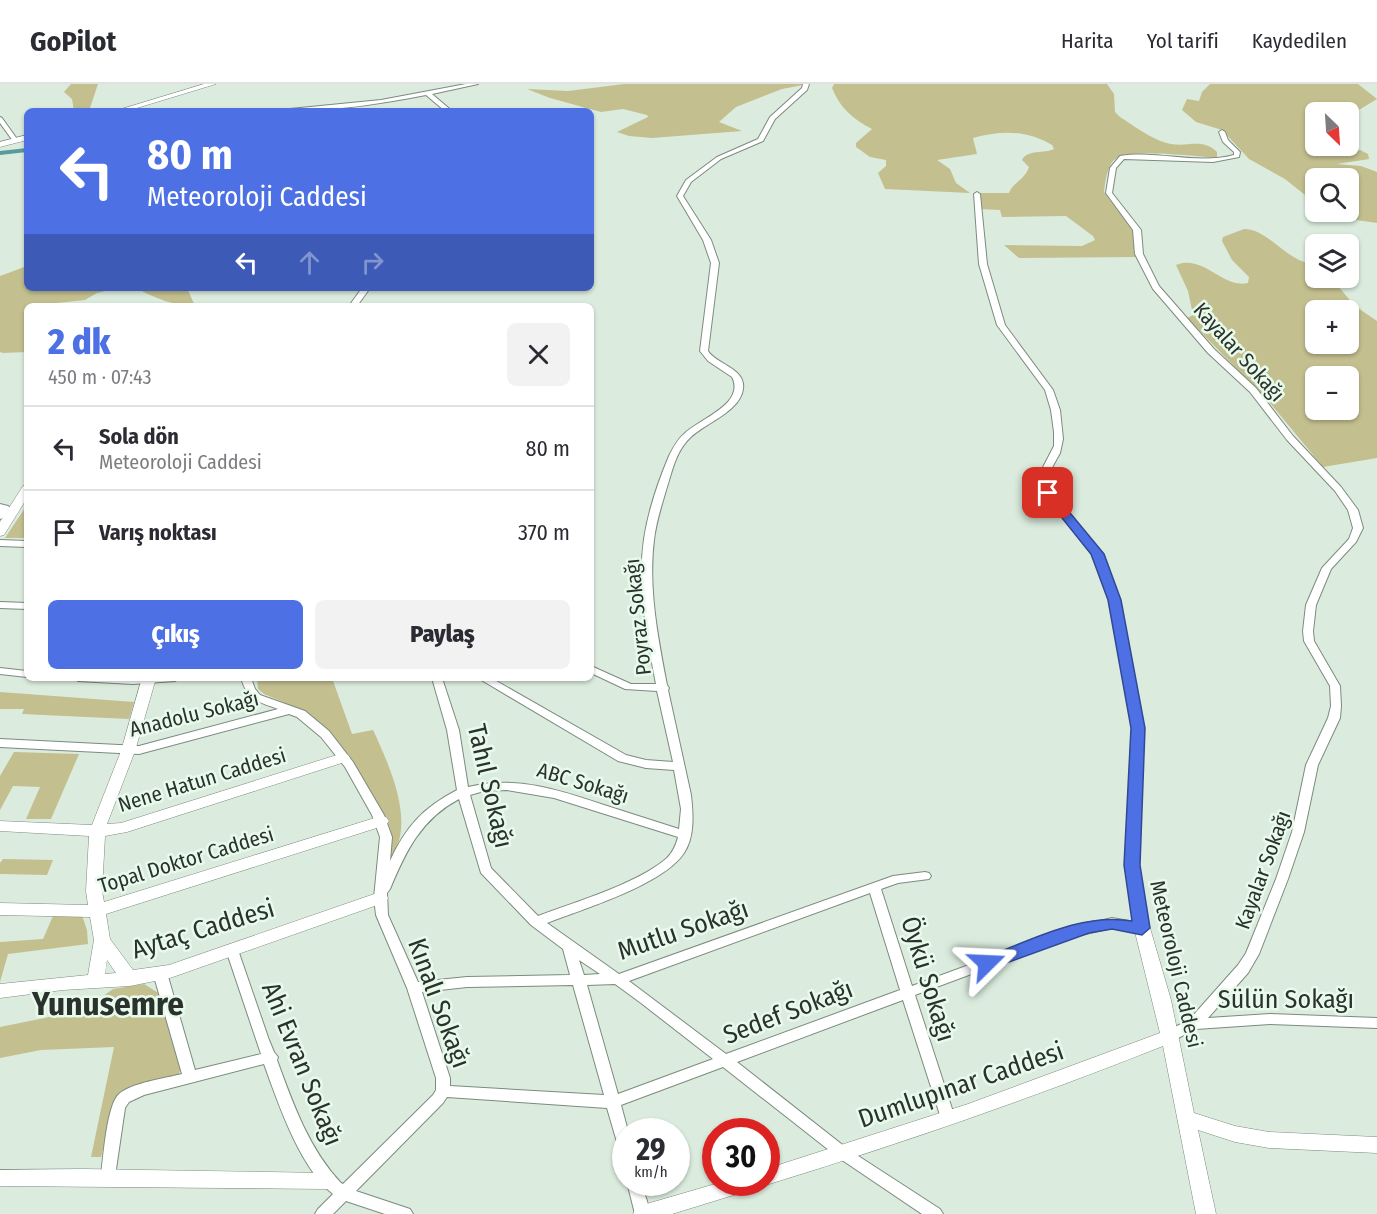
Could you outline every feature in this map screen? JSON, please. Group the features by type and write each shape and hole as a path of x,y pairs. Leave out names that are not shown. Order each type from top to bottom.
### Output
{"street":[{"path":"129,108 212,84"},
{"path":"321,108 372,103 475,84"},
{"name":"Poyraz Sokağı","path":"536,922 643,879 666,866 679,853 685,835 687,812 664,688 647,573 654,516 681,440 726,409 737,396 739,388 734,375 710,359 704,351 707,313 716,268 707,240 680,196 688,181 719,158 760,140 772,118 805,89 806,84"},
{"path":"428,94 445,108"},
{"path":"0,119 22,139"},
{"name":"Kayalar Sokağı","path":"1170,1036 1194,1024 1227,990 1252,954 1298,832 1312,765 1334,718 1336,706 1335,686 1310,641 1308,631 1311,605 1327,568 1353,540 1358,528 1353,510 1338,489 1290,438 1253,390 1211,351 1156,287 1139,254 1137,230 1109,193 1113,168 1122,157 1221,159 1237,156 1238,152 1225,141 1222,132"},
{"path":"0,145 22,139"},
{"name":"Meteoroloji Caddesi","path":"977,194 983,264 1001,325 1052,398 1058,448 1044,472 1042,483 1097,554 1114,600 1138,728 1132,865 1142,928 1170,1036 1206,1214"},
{"path":"0,532 24,494"},
{"path":"0,507 5,508 0,516"},
{"path":"0,543 24,544"},
{"path":"0,605 24,606"},
{"path":"594,670 623,685 664,688"},
{"path":"0,671 24,674"},
{"path":"95,981 102,940 96,911 94,861 97,831 128,751 148,681"},
{"path":"247,681 256,697 289,710 312,723 344,758 381,821"},
{"name":"Tahıl Sokağı","path":"438,681 453,730 463,792 484,870 536,922 619,979 844,1154 935,1214"},
{"path":"488,681 622,758 646,764 679,766"},
{"name":"Anadolu Sokağı","path":"0,743 128,751 162,746 289,710"},
{"name":"Nene Hatun Caddesi","path":"0,826 97,831 133,826 344,758"},
{"name":"ABC Sokağı","path":"380,898 401,849 421,820 437,807 463,792 506,784 532,786 685,835"},
{"name":"Kınalı Sokağı","path":"323,1214 443,1091 443,1078 414,988 386,927 380,898 386,846 381,821"},
{"name":"Topal Doktor Caddesi","path":"0,909 96,911 381,821"},
{"name":"Mutlu Sokağı","path":"414,988 467,982 619,979 897,879 925,876"},
{"name":"Öykü Sokağı","path":"874,887 948,1118"},
{"name":"Aytaç Caddesi","path":"0,991 160,973 380,898"},
{"name":"Sedef Sokağı","path":"443,1091 613,1102 1088,927 1112,923 1142,928"},
{"path":"102,940 130,978"},
{"path":"569,946 617,1118"},
{"name":"Ahi Evran Sokağı","path":"232,950 298,1132 327,1181 344,1193 405,1214"},
{"path":"160,973 190,1077"},
{"name":"Sülün Sokağı","path":"1194,1024 1270,1019 1377,1023"},
{"name":"Dumlupınar Caddesi","path":"780,1173 844,1154 1055,1082 1170,1036"},
{"path":"108,1176 118,1107 124,1098 141,1090 271,1057"},
{"path":"1186,1118 1235,1134 1269,1140 1377,1145"},
{"path":"0,1178 108,1176 204,1182 327,1181"},
{"path":"638,1196 643,1214 703,1196"}],"shaded area":[{"path":"71,84 98,84 90,108 74,108 72,99 64,92"},
{"path":"624,84 803,85 782,89 736,107 719,122 742,131 652,138 629,136 617,132 648,117 647,115 623,109 601,112 527,89 568,91"},
{"path":"834,84 1107,84 1114,94 1115,112 1120,117 1158,140 1177,145 1206,145 1217,152 1217,158 1132,154 1113,161 1104,192 1129,223 1135,236 1136,257 1019,258 1004,245 1082,246 1095,240 1093,236 1066,216 1002,217 1000,210 980,209 980,193 1009,193 1029,167 1022,160 1028,154 1054,149 1052,145 1033,136 1013,133 973,138 977,154 937,160 950,169 956,183 970,193 885,189 878,173 886,166 886,160 870,157 856,147 856,143 872,129 853,117 843,107 832,88"},
{"path":"1210,84 1358,84 1377,99 1359,110 1359,102 1305,102 1305,156 1359,156 1359,150 1368,154 1369,159 1337,164 1361,166 1377,172 1377,223 1359,220 1359,168 1305,168 1305,195 1285,179 1249,159 1222,130 1196,122 1182,110 1187,99 1199,101 1202,92"},
{"path":"1244,229 1262,234 1305,262 1305,288 1340,288 1350,300 1305,300 1305,354 1359,354 1359,309 1377,321 1377,458 1323,467 1270,403 1187,318 1193,315 1188,291 1176,265 1195,264 1230,281 1248,283 1249,277 1232,260 1222,241 1223,237"},
{"path":"24,267 24,291 105,291 85,300 24,303 24,352 3,353 0,352 0,276"},
{"path":"143,291 188,291 194,303 172,303"},
{"path":"24,510 24,538 5,538"},
{"path":"257,681 333,681 352,734 373,730 395,786 401,816 398,844 387,865 392,842 390,828 362,777 327,730 302,710 264,694 258,689"},
{"path":"0,692 134,702 129,719 22,714 24,709 0,709"},
{"path":"14,752 79,754 51,819 26,819 40,787 13,786 0,810 0,776"},
{"path":"3,859 53,860 47,875 0,874 0,863"},
{"path":"82,915 87,930 88,944 8,954 0,982 0,942 43,939 53,916"},
{"path":"144,984 160,994 181,1067 179,1074 123,1090 117,1095 101,1157 91,1157 114,1047 41,1050 0,1058 0,1027 84,1010 113,989"}],"waterway":[{"path":"0,153 24,150"}],"district":[{"name":"Yunusemre","path":"108,1004"}],"route":[{"path":"987,963 1066,934 1101,924 1112,923 1142,928 1132,865 1138,728 1114,600 1097,554 1048,493"}]}
